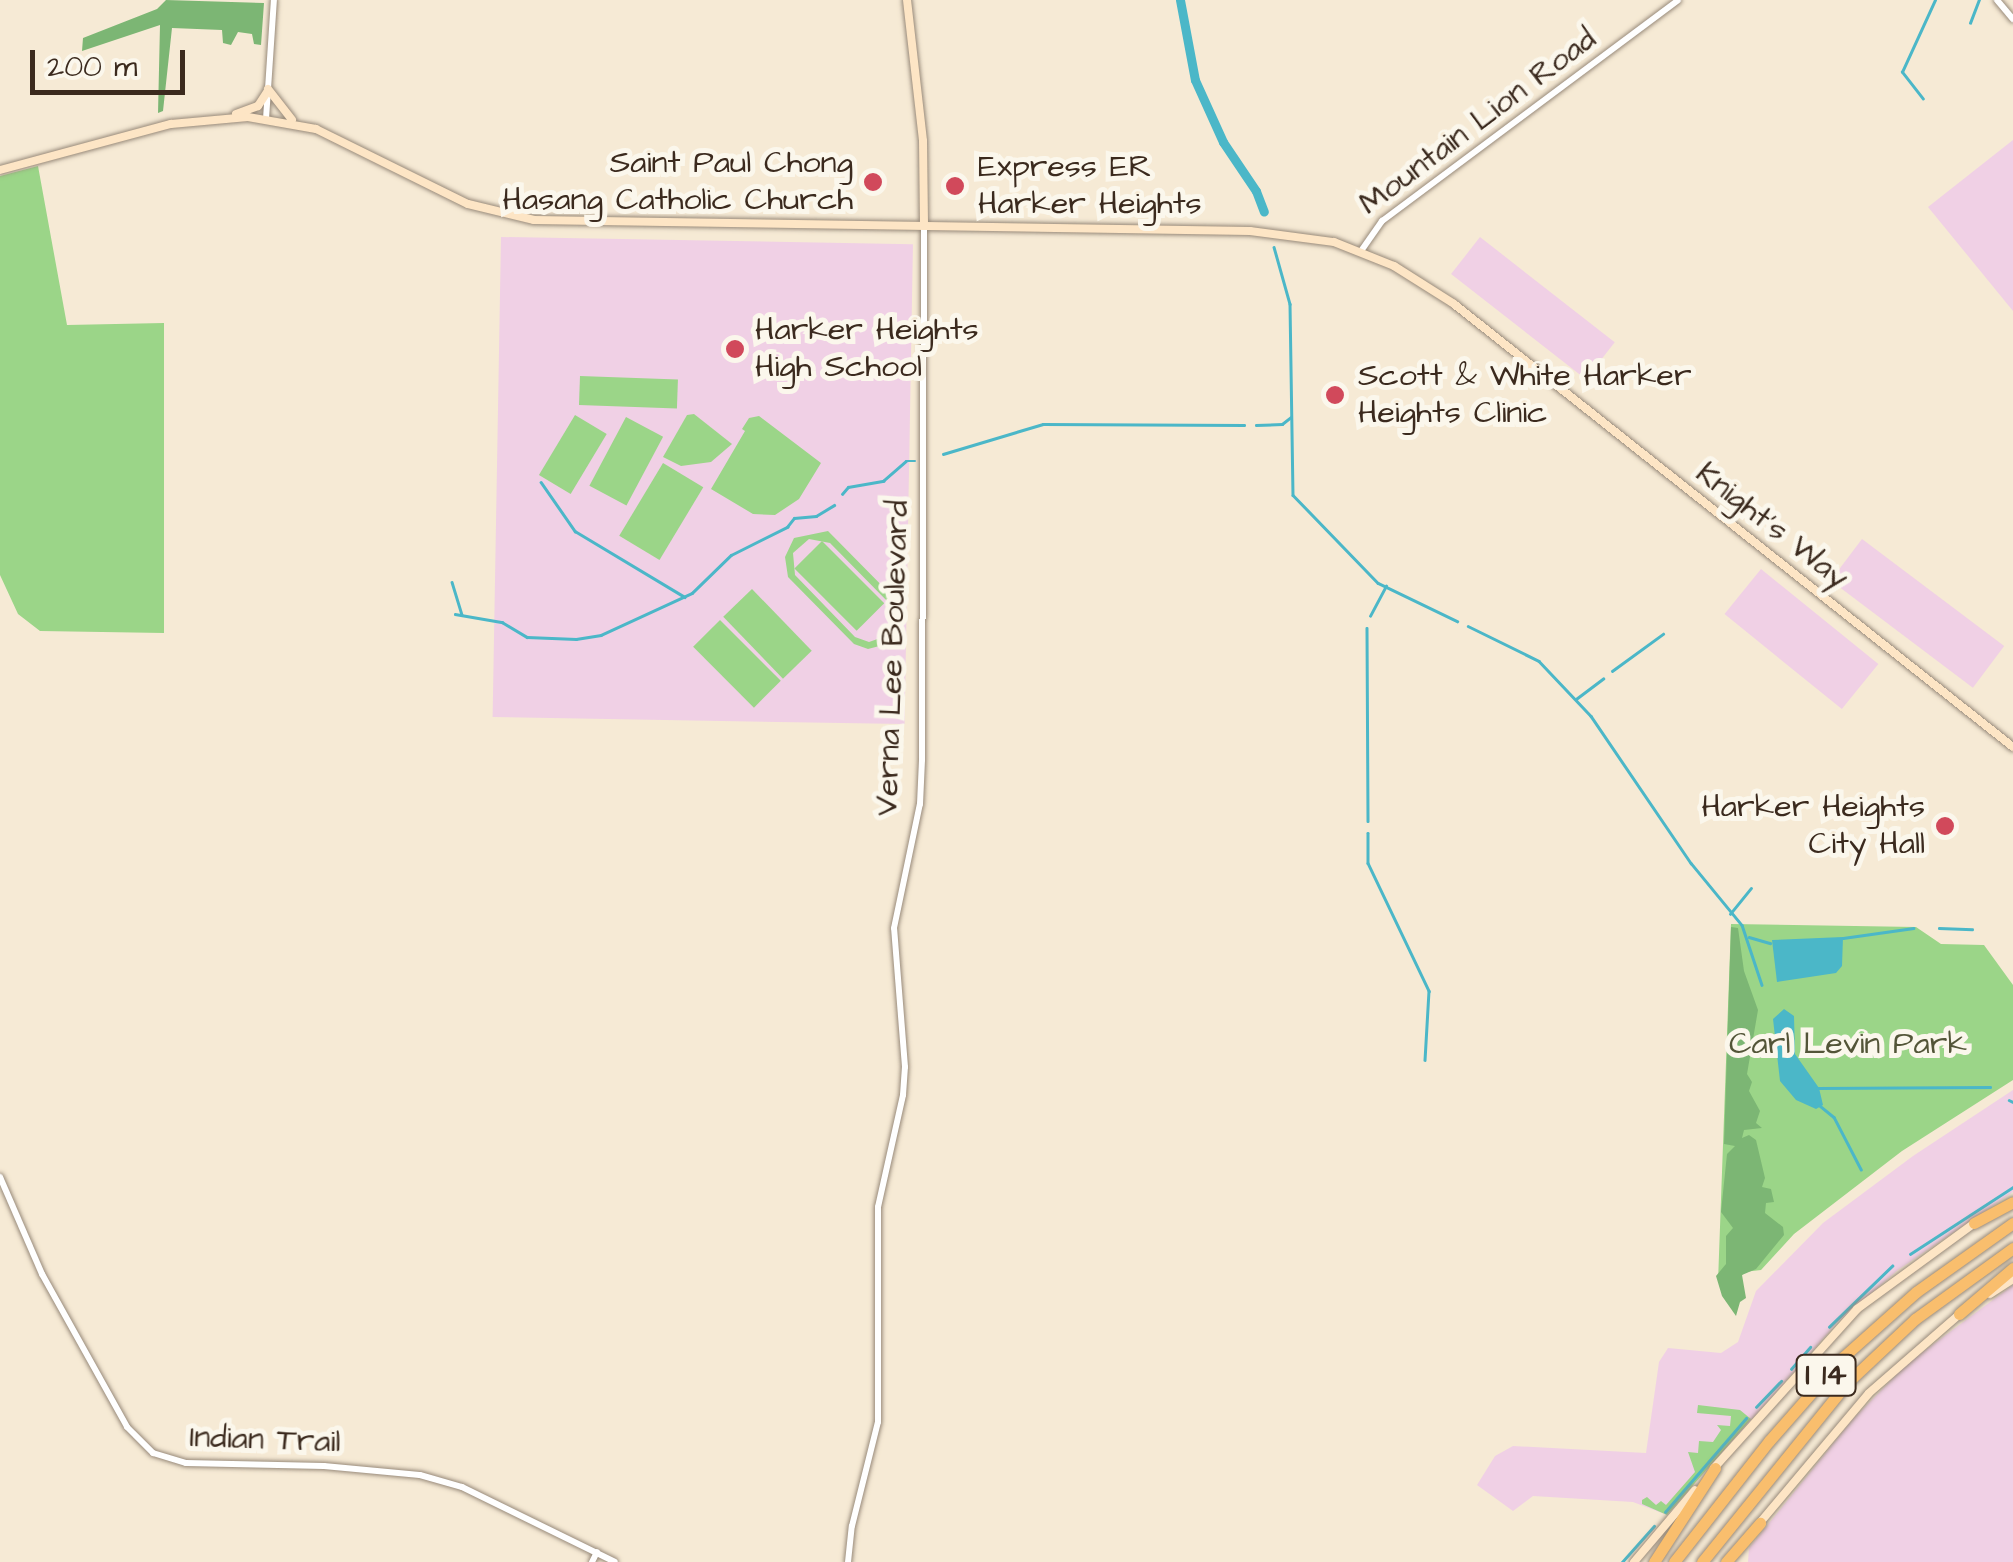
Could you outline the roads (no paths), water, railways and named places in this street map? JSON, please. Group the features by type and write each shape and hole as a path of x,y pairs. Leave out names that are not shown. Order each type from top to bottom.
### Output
{"highway":[{"path":"1974,1223 2013,1200"},
{"name":"I 14","path":"1674,1562 1769,1441 1842,1358 1916,1292 2013,1223"},
{"name":"I 14","path":"1702,1562 1848,1382 1915,1319 2013,1248"},
{"path":"1959,1314 2013,1268"},
{"path":"1654,1562 1715,1468"},
{"path":"1729,1562 1760,1523"}],"main road":[{"path":"908,0 923,142 924,226"},
{"path":"228,116 254,109 267,90 280,110 296,123"},
{"name":"Knight's Way","path":"0,170 148,129 228,116 296,123 346,141 468,204 508,216 571,223 1260,232 1316,238 1362,251 1454,304 2013,747"},
{"path":"1634,1562 1857,1309 1974,1223"},
{"path":"1760,1523 1869,1393 1959,1314 2013,1279"}],"street":[{"path":"266,119 274,0"},
{"name":"Mountain Lion Road","path":"1362,251 1382,222 1678,0"},
{"path":"1997,0 2013,19"},
{"name":"Verna Lee Boulevard","path":"848,1562 852,1526 878,1422 878,1207 904,1094 894,928 920,804 922,760 924,226"},
{"name":"Indian Trail","path":"0,1178 42,1274 127,1427 153,1453 186,1463 324,1466 420,1475 462,1487 615,1562"},
{"path":"592,1562 596,1552"}],"water":[{"path":"1843,937 1842,966 1836,973 1777,982 1772,940"},
{"path":"1784,1009 1794,1016 1795,1054 1819,1088 1823,1105 1816,1109 1796,1100 1780,1081 1773,1019"}],"waterway":[{"path":"1180,0 1195,80 1223,142 1256,191 1264,212"},
{"path":"1923,99 1902,72 1935,0"},
{"path":"1970,23 1979,0"},
{"path":"1274,247 1290,304 1293,495 1378,583 1457,621"},
{"path":"1256,425 1282,424 1291,417"},
{"path":"943,454 1043,424 1244,425"},
{"path":"842,494 848,487 883,481 906,461 915,461"},
{"path":"541,482 575,531 685,597"},
{"path":"455,614 502,622 527,637 576,639 601,635 692,593 731,555 787,527 794,518 816,516 834,505"},
{"path":"452,582 462,614"},
{"path":"1370,616 1386,586"},
{"path":"1468,626 1539,661 1591,716 1691,863 1742,925 1762,985"},
{"path":"1367,628 1368,821"},
{"path":"1612,671 1663,634"},
{"path":"1576,699 1603,679"},
{"path":"1368,833 1368,863 1429,991 1425,1060"},
{"path":"1730,914 1751,888"},
{"path":"1843,938 1913,928"},
{"path":"1939,928 1972,929"},
{"path":"1749,937 1770,943"},
{"path":"1817,1088 1990,1087"},
{"path":"2009,1100 2013,1102"},
{"path":"1819,1105 1834,1117 1861,1169"},
{"path":"1910,1254 2013,1187"},
{"path":"1829,1327 1892,1266"},
{"path":"1791,1369 1810,1347"},
{"path":"1756,1407 1781,1381"},
{"path":"1665,1512 1746,1418"},
{"path":"1622,1562 1654,1526"}],"place":[{"name":"Saint Paul Chong Hasang Catholic Church","path":"873,182"},
{"name":"Express ER Harker Heights","path":"955,186"},
{"name":"Harker Heights High School","path":"735,349"},
{"name":"Scott & White Harker Heights Clinic","path":"1335,395"},
{"name":"Harker Heights City Hall","path":"1945,826"}],"park label":[{"name":"Carl Levin Park","path":"1848,1044"}]}
